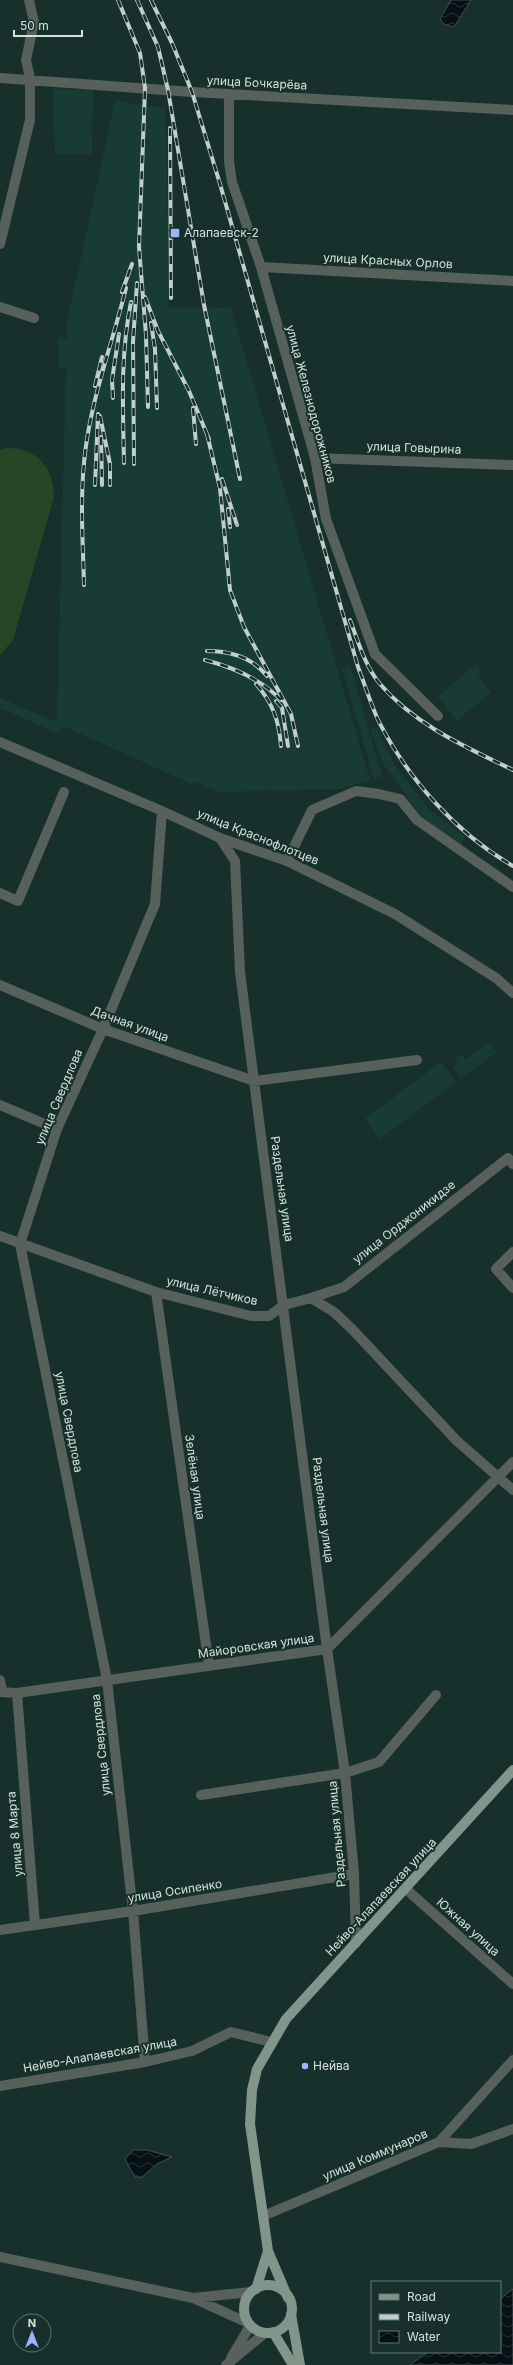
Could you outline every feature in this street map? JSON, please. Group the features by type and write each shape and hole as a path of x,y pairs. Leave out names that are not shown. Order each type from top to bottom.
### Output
{"main road":[{"name":"Нейво-Алапаевская улица","path":"268,2251 250,2124 252,2090 257,2069 271,2042 286,2019 513,1770"},
{"path":"268,2251 253,2291 244,2306 244,2315 249,2324 269,2333 293,2365"},
{"path":"268,2251 288,2298 300,2365"},
{"path":"253,2291 269,2285 275,2287 288,2298"},
{"path":"269,2333 285,2326 291,2313"}],"street":[{"path":"0,244 30,120 30,78 26,60 34,22 29,0"},
{"name":"улица Бочкарёва","path":"0,78 30,78 229,94 513,110"},
{"name":"улица Железнодорожников","path":"229,94 229,162 232,182 261,267 315,458 326,519 375,654 438,716"},
{"name":"улица Красных Орлов","path":"261,267 513,281"},
{"path":"0,307 34,318"},
{"name":"улица Говырина","path":"315,458 513,465"},
{"name":"улица Краснофлотцев","path":"0,742 162,811 220,838 287,861 395,914 496,978 513,993"},
{"path":"287,861 312,810 356,791 400,799 417,820 513,887"},
{"path":"0,893 18,901 64,792"},
{"name":"улица Свердлова","path":"145,2062 133,1911 107,1680 20,1244 58,1129 103,1029 155,904 162,811"},
{"name":"Раздельная улица","path":"220,838 235,861 240,972 327,1649 345,1773 354,1874 356,1943"},
{"name":"Дачная улица","path":"0,985 103,1029 254,1081"},
{"path":"254,1081 417,1060"},
{"path":"0,1105 58,1129"},
{"name":"улица Орджоникидзе","path":"311,1298 344,1286 510,1161"},
{"name":"улица Лётчиков","path":"0,1236 156,1292 251,1316 269,1316 284,1305 311,1298"},
{"path":"513,1252 496,1269 513,1288"},
{"name":"Зелёная улица","path":"156,1292 209,1666"},
{"path":"311,1298 334,1312 352,1329 457,1441 513,1490"},
{"name":"Майоровская улица","path":"1,1692 17,1693 327,1649 513,1462"},
{"path":"0,1680 1,1692"},
{"name":"улица 8 Марта","path":"17,1693 35,1925"},
{"path":"201,1795 345,1773 379,1762 436,1695"},
{"name":"улица Осипенко","path":"0,1930 133,1911 354,1874"},
{"name":"Южная улица","path":"407,1890 513,1984"},
{"name":"Нейво-Алапаевская улица","path":"0,2086 145,2062 192,2051 231,2032 271,2042"},
{"name":"улица Коммунаров","path":"263,2216 439,2142 513,2060"},
{"path":"439,2142 456,2145 471,2144 513,2129"},
{"path":"0,2257 193,2298 249,2324 226,2365"},
{"path":"193,2298 253,2291"},
{"path":"226,2365 269,2333"}],"shaded area":[{"path":"53,89 93,90 92,154 55,154"},
{"path":"115,101 166,108 169,307 231,308 370,780 339,789 218,792 194,781 192,784 63,726 59,734 0,708 0,698 56,722 57,720 66,368 58,368 58,339 67,338 67,322"},
{"path":"476,664 482,673 478,677 491,692 457,721 438,696"},
{"path":"350,665 382,776 374,779 342,668"},
{"path":"376,726 394,764 428,808 465,837 459,847 422,817 384,765 370,730"},
{"path":"490,1042 497,1052 461,1078 453,1068 458,1065 455,1059 462,1055 466,1059"},
{"path":"441,1062 456,1082 380,1139 365,1119"}],"green space":[{"path":"7,448 27,452 42,462 51,477 54,497 13,640 0,655 0,450"}],"water":[{"path":"451,0 471,0 454,27 444,24 440,19"},
{"path":"133,2150 147,2150 172,2157 157,2164 141,2178 134,2176 125,2159"},
{"path":"513,2289 513,2365 410,2365 427,2353 501,2353 501,2298"}],"railway":[{"path":"118,0 140,53 145,88 139,247 146,335 148,407"},
{"path":"137,0 158,47 168,90 204,305 240,479"},
{"path":"151,0 172,43 192,92 220,184 358,667 376,715 391,743 405,764 436,803 472,838 513,866"},
{"path":"170,128 171,298"},
{"path":"122,292 132,264"},
{"path":"134,464 133,342 137,283"},
{"path":"84,585 82,494 87,441 96,397 126,288"},
{"path":"145,297 158,331 189,391 209,439"},
{"path":"124,463 124,362 125,342 131,302"},
{"path":"151,323 155,349 157,408"},
{"path":"113,398 112,380 119,334"},
{"path":"95,386 102,357"},
{"path":"193,408 196,444"},
{"path":"95,485 98,414"},
{"path":"100,416 110,464 110,485"},
{"path":"207,434 220,488 230,590 244,627 291,714 298,746"},
{"path":"101,437 102,485"},
{"path":"222,479 237,525"},
{"path":"228,509 230,527"},
{"path":"350,620 362,653 370,669 380,684 394,699 409,712 442,734 513,770"},
{"path":"207,651 224,652 240,656 255,664 267,676"},
{"path":"205,660 236,670 246,675 264,686 281,700"},
{"path":"256,684 271,705 279,728 281,746"},
{"path":"276,701 282,708 288,746"}],"place":[{"name":"Алапаевск-2","path":"175,233"},
{"name":"Нейва","path":"305,2066"}]}
